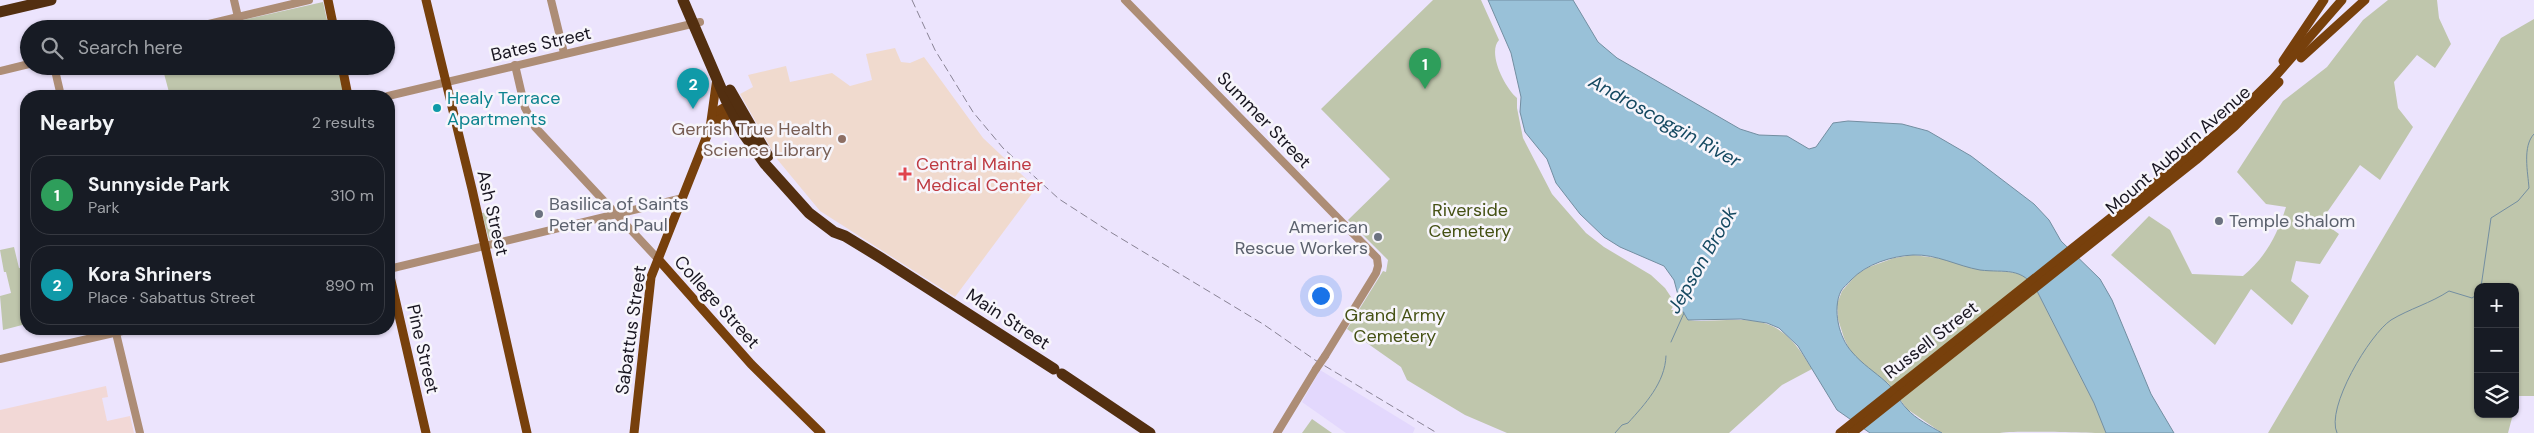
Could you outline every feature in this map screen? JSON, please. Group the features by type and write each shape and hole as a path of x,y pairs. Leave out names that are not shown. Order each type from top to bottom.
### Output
{"highway":[{"path":"0,12 51,0"},
{"name":"Main Street","path":"683,0 698,23 722,75 734,107"},
{"name":"Main Street","path":"691,0 717,78 754,148 789,192 818,221 838,235 845,236 1058,372 1150,433"}],"main road":[{"path":"328,0 332,20"},
{"name":"Ash Street","path":"426,0 472,190 527,433"},
{"path":"2237,114 2291,51 2324,0"},
{"name":"Mount Auburn Avenue","path":"2045,275 2235,126 2292,68 2315,34 2342,0"},
{"path":"2292,68 2364,0"},
{"name":"Mount Auburn Avenue","path":"2095,236 2237,114 2315,34"},
{"path":"344,75 347,90"},
{"path":"710,128 717,78"},
{"path":"710,128 717,114 734,107"},
{"name":"Sabattus Street","path":"634,433 644,326 651,277 710,128"},
{"name":"College Street","path":"658,259 751,364 821,433"},
{"name":"Russell Street","path":"1840,433 1901,389 2045,275"},
{"name":"Pine Street","path":"395,296 426,433"},
{"name":"Russell Street","path":"1852,433 1901,389"}],"street":[{"path":"234,0 238,17"},
{"path":"226,20 309,0"},
{"path":"551,0 564,53"},
{"name":"Summer Street","path":"1125,0 1372,253 1378,264 1372,282 1277,433"},
{"name":"Bates Street","path":"395,94 698,23"},
{"name":"College Street","path":"515,65 530,121 658,259"},
{"path":"0,71 20,66"},
{"path":"56,75 60,90"},
{"path":"395,269 683,198"},
{"path":"0,359 95,335"},
{"path":"116,335 140,433"}],"shaded area":[{"name":"Central Maine Medical Center","path":"895,48 901,62 910,63 924,57 983,138 1036,188 955,297 820,211 777,159 740,94 753,87 748,75 786,66 790,82 832,73 850,86 872,80 866,54"},
{"path":"1320,370 1415,428 1413,433 1346,433 1302,402"},
{"path":"106,386 108,397 102,398 107,421 130,416 134,433 0,433 0,410"}],"green space":[{"path":"1433,0 1481,0 1499,40 1495,53 1499,70 1507,87 1517,98 1523,138 1552,194 1586,233 1604,247 1651,275 1665,288 1675,303 1671,310 1682,310 1688,320 1743,320 1757,321 1768,325 1779,330 1796,345 1812,369 1782,385 1729,433 1507,433 1465,415 1407,380 1401,367 1347,329 1383,271 1386,272 1388,260 1348,220 1390,179 1321,109"},
{"path":"2388,0 2437,0 2439,18 2451,44 2435,68 2417,55 2394,82 2398,108 2413,127 2380,180 2360,165 2321,221 2339,234 2320,264 2296,261 2291,281 2309,296 2292,325 2251,289 2215,345 2111,255 2149,216 2170,230 2192,274 2243,276 2251,269 2270,245 2286,207 2266,204 2237,172 2283,101 2327,67 2363,20"},
{"path":"323,2 327,20 242,20"},
{"path":"2534,19 2534,396 2519,396 2519,283 2474,283 2474,418 2512,418 2508,433 2268,433 2501,38"},
{"path":"164,75 340,75 344,90 168,90"},
{"path":"495,211 501,237 489,240 482,213"},
{"path":"14,247 20,268 20,326 3,330 0,296 11,293 6,272 4,272 0,250"},
{"path":"1913,255 1945,259 1979,269 2018,273 2025,276 2037,291 2094,403 2107,433 1942,433 1907,409 1888,383 1866,367 1850,351 1838,319 1837,304 1842,291 1857,274 1869,267 1894,258"},
{"path":"1312,419 1332,433 1302,433"}],"water":[{"name":"Androscoggin River","path":"1488,0 1573,0 1598,42 1617,58 1740,129 1759,135 1787,136 1809,149 1816,147 1833,123 1848,121 1902,124 1928,131 1971,156 2034,204 2049,220 2061,241 2100,279 2112,300 2151,394 2174,433 2106,433 2094,403 2037,291 2025,278 2012,272 1980,270 1939,258 1913,255 1888,259 1864,269 1841,291 1838,298 1837,315 1840,331 1847,346 1889,385 1911,413 1942,433 1870,433 1837,410 1798,346 1779,328 1767,323 1741,319 1688,320 1682,310 1674,280 1664,266 1620,247 1604,237 1580,214 1556,183 1547,159 1525,132 1520,112 1521,97 1511,53"}],"waterway":[{"path":"2482,283 2491,218 2518,201 2529,188 2527,152 2530,139 2534,134"},
{"path":"2337,433 2335,422 2337,407 2343,390 2362,355 2382,328 2398,316 2449,291 2472,298 2474,297"},
{"name":"Jepson Brook","path":"1671,342 1684,313"},
{"name":"Jepson Brook","path":"1615,433 1622,425 1628,423 1653,392 1662,375 1666,356"}],"railway":[{"path":"912,0 935,50 973,112 1003,148 1059,199 1263,324 1315,360 1437,433"}],"place":[{"name":"Sunnyside Park","path":"1425,89"},
{"name":"Healy Terrace Apartments","path":"437,108"},
{"name":"Kora Shriners","path":"693,109"},
{"name":"Gerrish True Health Science Library","path":"842,139"},
{"name":"Central Maine Medical Center","path":"905,174"},
{"name":"Basilica of Saints Peter and Paul","path":"539,214"},
{"name":"Temple Shalom","path":"2219,221"},
{"name":"American Rescue Workers","path":"1378,237"}],"park label":[{"name":"Riverside Cemetery","path":"1470,220"},
{"name":"Grand Army Cemetery","path":"1395,325"}]}
